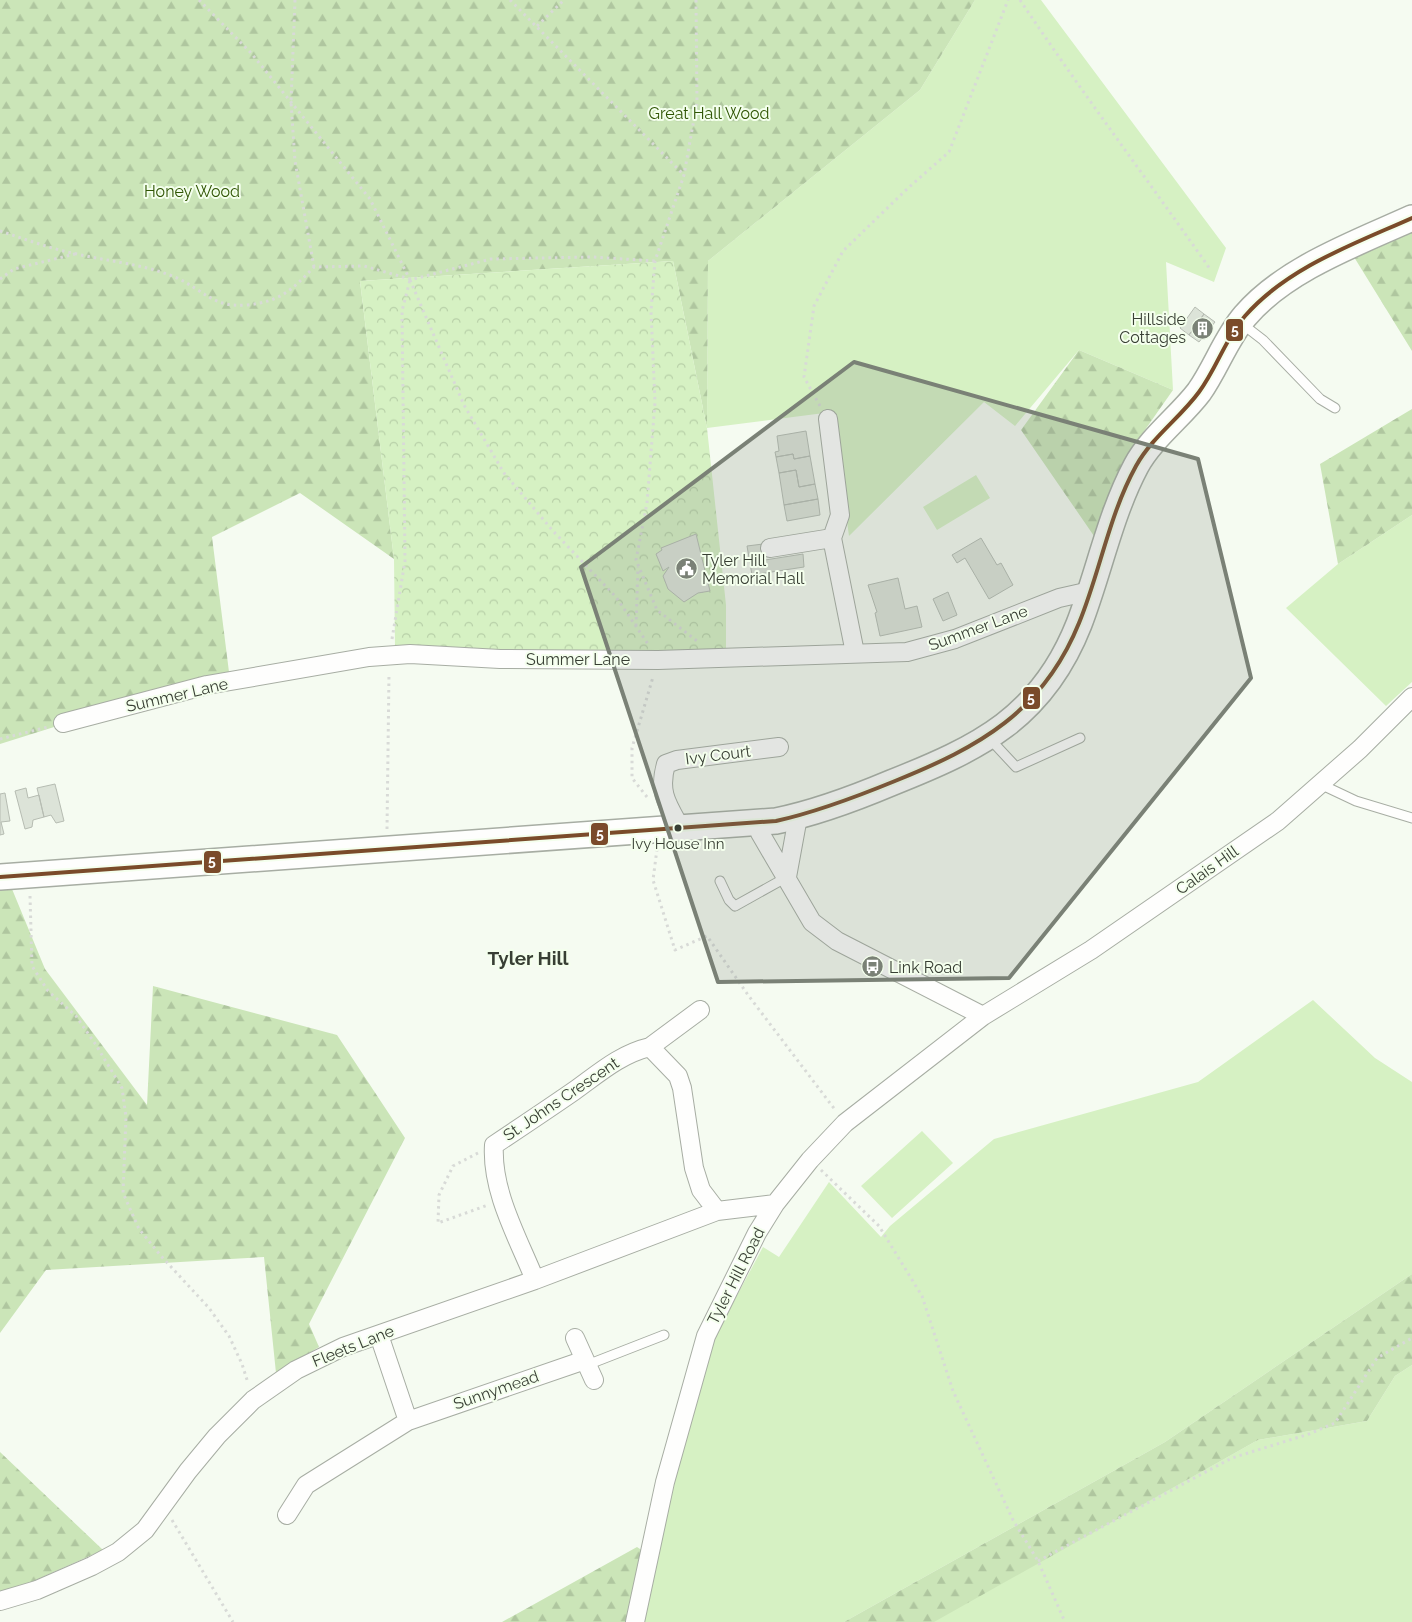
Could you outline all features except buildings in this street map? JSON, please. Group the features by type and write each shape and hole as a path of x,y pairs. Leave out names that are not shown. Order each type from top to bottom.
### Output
{"street":[{"path":"0,877 757,823 798,817 847,801 918,772 989,738 1006,726 1037,696 1066,649 1078,625 1122,495 1137,464 1198,392 1242,320 1268,294 1300,272 1412,218"},
{"path":"828,419 840,515 832,538 855,653"},
{"path":"770,548 832,538"},
{"name":"Summer Lane","path":"63,723 207,686 410,654 500,659 658,660 907,652 955,639 1059,598 1090,591"},
{"name":"Calais Hill","path":"983,1016 1124,927 1278,821 1360,749 1412,697"},
{"name":"Ivy Court","path":"680,827 663,796 662,778 666,764 677,760 779,747"},
{"path":"787,877 798,817"},
{"path":"757,823 760,833 787,877 796,898 812,922 837,941 983,1016"},
{"name":"St. Johns Crescent","path":"534,1280 503,1200 492,1165 494,1145 575,1090 610,1063 650,1047 700,1010"},
{"name":"Tyler Hill Road","path":"635,1622 665,1482 706,1336 757,1233 775,1204 810,1160 846,1123 983,1016"},
{"path":"650,1047 678,1076 682,1088 694,1168 701,1190 717,1211"},
{"name":"Fleets Lane","path":"0,1601 37,1590 92,1566 118,1552 145,1530 162,1504 217,1436 253,1400 296,1370 343,1347 534,1280 717,1211 775,1204"},
{"path":"379,1335 408,1421"},
{"path":"574,1338 589,1369"},
{"name":"Sunnymead","path":"287,1515 306,1485 408,1421 589,1369"}],"lane":[{"path":"1242,320 1320,399 1336,408"},
{"path":"989,738 1016,767 1080,738"},
{"path":"1320,784 1356,801 1412,818"},
{"path":"720,881 729,900 735,906 787,877"},
{"path":"589,1369 664,1335"}],"path":[{"path":"199,0 251,53 370,199 410,280 464,404 504,473 553,531 616,597 636,627 638,564"},
{"path":"295,0 291,102 295,161 314,267"},
{"path":"510,0 684,175"},
{"path":"537,26 564,0"},
{"path":"696,0 697,102 684,175 656,261 651,310 654,402 646,502 636,560 657,610 718,657"},
{"path":"828,419 804,377 814,306 843,251 907,189 949,152 1008,0"},
{"path":"1020,0 1065,67 1109,125 1210,269"},
{"path":"0,231 75,254 145,267 178,278 214,301 245,305 267,302 288,293 314,267 364,266 410,280 491,259 592,257 656,261"},
{"path":"0,279 14,269 75,254"},
{"path":"386,850 389,656 405,561 402,312 410,280"},
{"path":"648,798 632,778 632,748 658,660"},
{"path":"0,739 63,723"},
{"path":"658,841 653,880 675,950 707,936 748,995 846,1123"},
{"path":"29,875 32,966 48,991 76,1016 122,1088 126,1117 123,1193 139,1229 209,1308 229,1336 242,1364 253,1400"},
{"path":"494,1145 453,1166 439,1195 438,1223 503,1200"},
{"path":"810,1160 879,1226 922,1296 953,1391 1013,1520 1038,1561 1065,1622"},
{"path":"1038,1561 1232,1458 1309,1434 1335,1423 1377,1358 1412,1338"},
{"path":"162,1504 233,1622"}],"highlighted area":[{"path":"854,362 1198,459 1251,678 1009,978 718,982 581,567"}],"green space":[{"name":"Honey Wood","path":"0,0 975,0 920,90 708,261 707,428 673,261 360,281 394,559 300,493 212,537 229,672 0,744"},
{"path":"975,0 1041,0 1226,248 1214,282 1166,262 1173,390 1079,350 1015,426 984,402 849,536 832,412 707,428 708,261 920,90"},
{"path":"1412,231 1412,351 1354,257"},
{"path":"673,261 707,428 726,605 726,657 395,648 394,559 360,281"},
{"path":"1079,350 1173,390 1133,447 1094,536 1021,430"},
{"path":"1412,409 1412,515 1338,564 1320,464"},
{"path":"976,475 990,498 937,530 923,507"},
{"path":"1412,515 1412,682 1386,706 1286,608 1338,564"},
{"path":"12,889 45,969 147,1105 153,986 337,1035 405,1138 309,1324 319,1347 276,1373 264,1257 46,1270 0,1333 0,890"},
{"path":"1313,1000 1375,1058 1412,1082 1412,1274 1165,1442 844,1622 643,1622 671,1483 711,1344 763,1247 779,1257 829,1182 881,1237 890,1226 994,1139 1198,1082"},
{"path":"922,1131 953,1163 892,1218 861,1186"},
{"path":"1412,1274 1412,1365 1395,1376 1367,1421 1258,1440 934,1622 844,1622 1165,1442"},
{"path":"1412,1365 1412,1622 932,1622 1258,1440 1367,1421 1395,1376"},
{"path":"0,1452 103,1550 0,1596"},
{"path":"637,1547 649,1555 634,1622 502,1622"}],"transit line":[{"name":"5","path":"0,877 776,821 836,804 926,768 981,740 1005,723 1027,703 1047,680 1064,654 1079,623 1119,504 1136,466 1150,446 1199,392 1232,334 1245,316 1262,299 1301,270 1323,258 1412,218"}],"place":[{"name":"Hillside Cottages","path":"1202,328"},
{"name":"Tyler Hill Memorial Hall","path":"686,569"},
{"name":"Ivy House Inn","path":"678,828"},
{"name":"Link Road","path":"873,967"}],"district":[{"name":"Tyler Hill","path":"528,958"}],"park label":[{"name":"Great Hall Wood","path":"709,113"}]}
